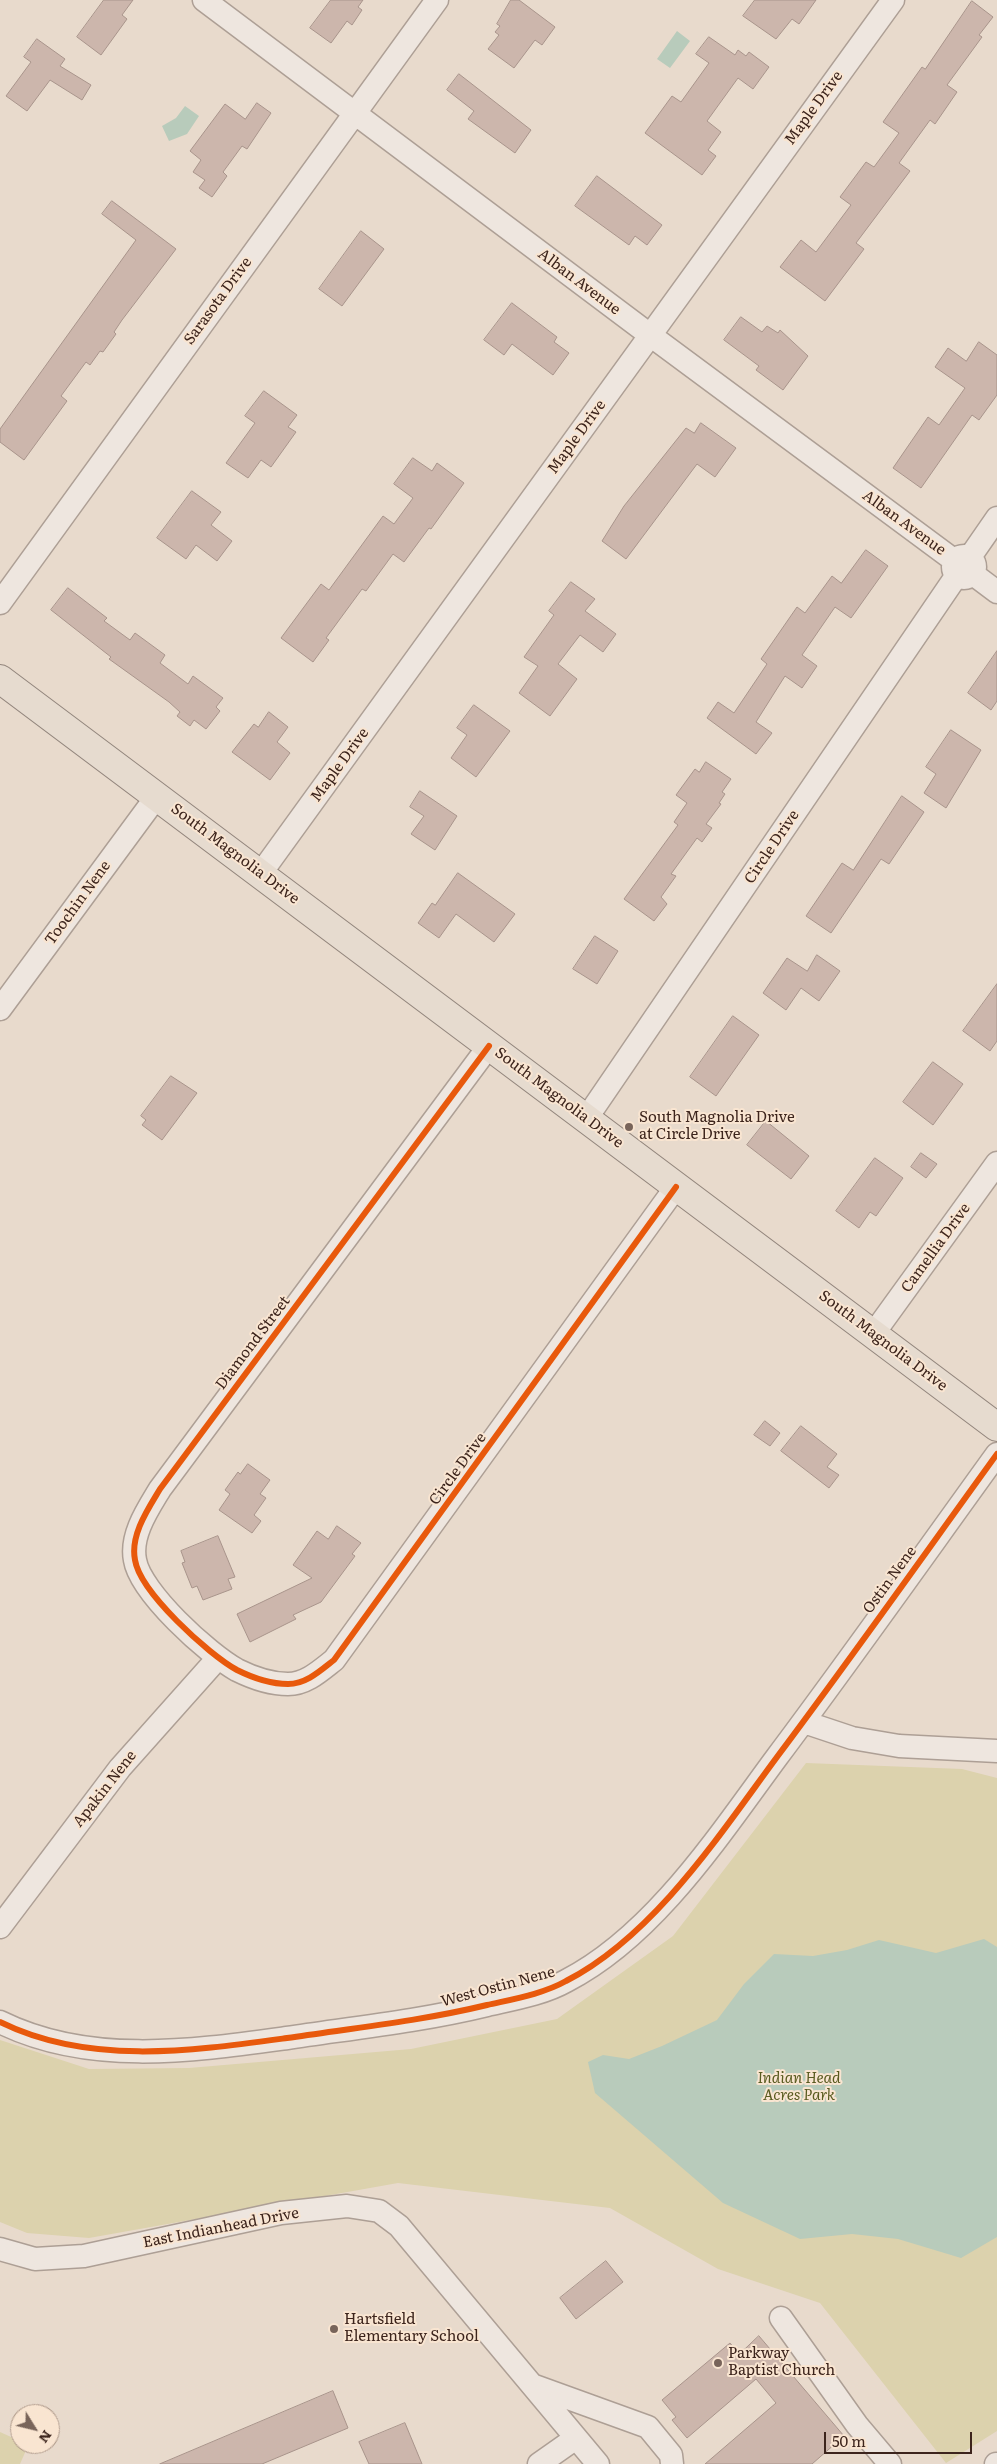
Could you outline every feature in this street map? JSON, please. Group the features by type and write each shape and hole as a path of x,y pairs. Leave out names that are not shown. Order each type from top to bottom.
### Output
{"main road":[{"name":"South Magnolia Drive","path":"0,679 997,1427"}],"street":[{"name":"Alban Avenue","path":"204,0 650,335 997,592"},
{"name":"Sarasota Drive","path":"0,603 436,0"},
{"name":"Maple Drive","path":"261,873 892,0"},
{"name":"Circle Drive","path":"586,1118 997,518"},
{"name":"Toochin Nene","path":"0,1009 157,796"},
{"name":"Diamond Street","path":"218,1658 152,1596 140,1573 134,1559 137,1536 144,1516 166,1481 489,1046"},
{"name":"Camellia Drive","path":"874,1333 997,1163"},
{"name":"Circle Drive","path":"218,1658 236,1670 259,1679 288,1684 310,1678 334,1660 676,1187"},
{"name":"Ostin Nene","path":"804,1722 997,1454"},
{"name":"Apakin Nene","path":"0,1927 120,1768 218,1658"},
{"path":"804,1722 852,1738 899,1746 997,1751"},
{"name":"West Ostin Nene","path":"0,2022 38,2036 91,2049 179,2051 233,2046 443,2016 515,1999 565,1982 613,1950 651,1916 689,1874 804,1722"},
{"name":"East Indianhead Drive","path":"0,2249 35,2259 84,2256 281,2213 347,2206 379,2211 399,2226 598,2464"},
{"path":"781,2318 857,2425 890,2464"},
{"path":"531,2384 648,2427 671,2455 672,2464"},
{"path":"539,2464 576,2438"}],"green space":[{"name":"Indian Head Acres Park","path":"806,1763 962,1769 997,1778 997,2431 946,2463 820,2303 718,2269 610,2208 398,2183 89,2238 27,2233 0,2222 0,2040 89,2069 189,2068 411,2049 557,2019 673,1936"},
{"path":"0,2432 10,2436 10,2454 24,2454 20,2464 0,2464"}],"shaded area":[{"path":"677,31 690,41 670,68 657,59"},
{"path":"185,106 199,116 187,134 169,141 162,126 176,118"},
{"path":"984,1939 997,1947 997,2237 961,2258 898,2239 852,2234 800,2239 723,2203 595,2093 588,2062 603,2055 629,2059 717,2020 744,1984 774,1954 813,1956 847,1950 879,1940 936,1953"}],"building":[{"path":"104,0 133,0 122,15 127,19 101,55 77,37"},
{"path":"331,0 363,0 358,7 362,10 352,25 347,21 331,43 310,28"},
{"path":"511,0 519,0 555,27 542,45 535,40 514,68 488,49 499,35 495,32 500,26 497,24"},
{"path":"755,0 816,0 799,24 792,19 776,39 743,16"},
{"path":"972,1 993,17 979,35 982,37 947,85 957,92 935,124 930,120 899,163 910,171 856,243 864,249 825,301 780,267 801,240 816,252 851,205 840,197 866,162 874,167 899,133 883,122 922,67 925,69"},
{"path":"709,37 735,55 738,50 746,56 749,52 769,67 753,89 738,78 707,121 721,132 708,150 716,156 702,175 645,133 672,96 681,102 709,63 696,54"},
{"path":"37,39 65,59 60,66 91,85 82,100 50,80 27,111 6,96 31,62 24,57"},
{"path":"459,74 531,130 515,153 468,119 474,111 447,90"},
{"path":"257,103 271,113 247,149 242,146 223,172 227,176 212,197 199,188 205,180 193,172 201,160 190,151 225,104 245,119"},
{"path":"597,176 662,225 647,245 635,236 629,245 575,206"},
{"path":"112,201 176,249 122,320 114,332 116,334 103,352 100,351 90,365 86,362 61,396 67,401 24,460 0,442 0,429 136,240 102,214"},
{"path":"361,231 384,249 342,306 319,289"},
{"path":"512,303 557,337 554,342 569,353 553,375 512,344 504,355 484,340"},
{"path":"741,317 762,332 767,326 778,333 780,330 808,356 783,390 756,370 759,366 724,340"},
{"path":"979,342 997,355 997,395 979,420 972,415 921,488 893,468 928,417 939,425 965,388 935,367 948,348 966,361"},
{"path":"264,391 297,415 288,427 296,432 271,467 261,460 248,478 226,463 255,423 245,416"},
{"path":"701,423 736,448 715,477 697,464 626,559 602,541 624,506 686,428 694,433"},
{"path":"413,458 432,471 437,463 464,483 431,529 429,528 404,562 393,554 366,591 362,589 326,638 329,640 313,662 281,638 321,584 329,590 383,516 394,524 413,498 394,484"},
{"path":"192,491 221,512 211,525 232,541 217,561 196,545 186,559 157,538"},
{"path":"866,550 888,566 851,618 835,607 802,655 817,666 802,688 785,676 756,722 772,733 756,754 707,718 718,702 734,713 767,664 761,659 797,607 805,613 832,576 841,583"},
{"path":"571,582 595,599 585,611 616,634 603,652 580,635 558,664 577,679 550,716 519,693 538,666 524,657 554,615 549,611"},
{"path":"68,588 107,618 104,621 130,640 135,633 165,655 160,663 188,684 193,676 223,698 216,707 220,711 206,729 194,720 190,726 177,716 180,712 169,702 109,659 111,657 51,610"},
{"path":"997,651 997,701 991,710 968,693"},
{"path":"474,705 510,731 476,777 451,758 467,735 457,728"},
{"path":"269,712 288,727 277,742 290,753 270,780 232,752 254,724 258,727"},
{"path":"951,730 981,750 946,808 924,793 936,774 926,767"},
{"path":"706,762 731,779 722,792 725,794 719,803 721,804 706,824 712,828 702,842 697,838 671,874 676,876 661,897 667,904 654,921 624,899 678,825 674,822 687,803 676,795 695,769 699,772"},
{"path":"420,791 457,816 435,850 411,834 424,816 410,807"},
{"path":"902,796 924,812 889,864 881,859 831,933 806,916 842,863 853,870"},
{"path":"458,873 515,914 494,942 456,914 439,938 418,923 432,903 435,905"},
{"path":"595,936 618,951 597,984 573,969"},
{"path":"817,955 840,971 819,1001 801,988 786,1010 763,993 787,958 807,971"},
{"path":"997,984 997,1041 990,1051 963,1031"},
{"path":"733,1016 759,1035 716,1096 690,1077"},
{"path":"933,1062 963,1084 933,1125 903,1102"},
{"path":"171,1076 197,1093 162,1140 142,1125 146,1120 141,1116"},
{"path":"766,1121 809,1156 791,1179 747,1145"},
{"path":"921,1153 937,1164 926,1178 911,1167"},
{"path":"875,1158 903,1178 876,1216 870,1212 859,1228 836,1211"},
{"path":"765,1421 780,1433 770,1446 754,1435"},
{"path":"801,1426 837,1454 827,1467 839,1475 829,1488 781,1451"},
{"path":"248,1464 270,1480 260,1494 266,1498 254,1515 261,1521 252,1533 219,1510 230,1494 225,1490 238,1472 240,1474"},
{"path":"337,1526 361,1543 352,1554 355,1556 321,1602 293,1615 296,1619 250,1642 237,1614 312,1578 293,1565 317,1531 328,1539"},
{"path":"218,1536 235,1577 228,1579 232,1589 203,1600 197,1586 192,1588 182,1563 185,1562 181,1551"},
{"path":"606,2261 623,2282 576,2319 560,2298"},
{"path":"759,2336 844,2436 812,2464 705,2464 776,2403 756,2379 687,2438 672,2420 676,2417 662,2400 730,2343 739,2354"},
{"path":"333,2391 348,2428 262,2464 160,2464"},
{"path":"405,2423 422,2464 369,2464 359,2442"}],"cycle path":[{"path":"489,1046 160,1489 141,1523 134,1551 140,1573 162,1605 177,1621 193,1637 224,1662 255,1678 288,1684 307,1679 334,1660 676,1187"},
{"path":"0,2022 34,2036 69,2045 105,2050 178,2050 251,2043 437,2016 528,1996 566,1981 598,1962 628,1938 683,1881 833,1682 997,1454"}],"place":[{"name":"South Magnolia Drive at Circle Drive","path":"629,1127"},
{"name":"Hartsfield Elementary School","path":"334,2329"},
{"name":"Parkway Baptist Church","path":"718,2363"}]}
